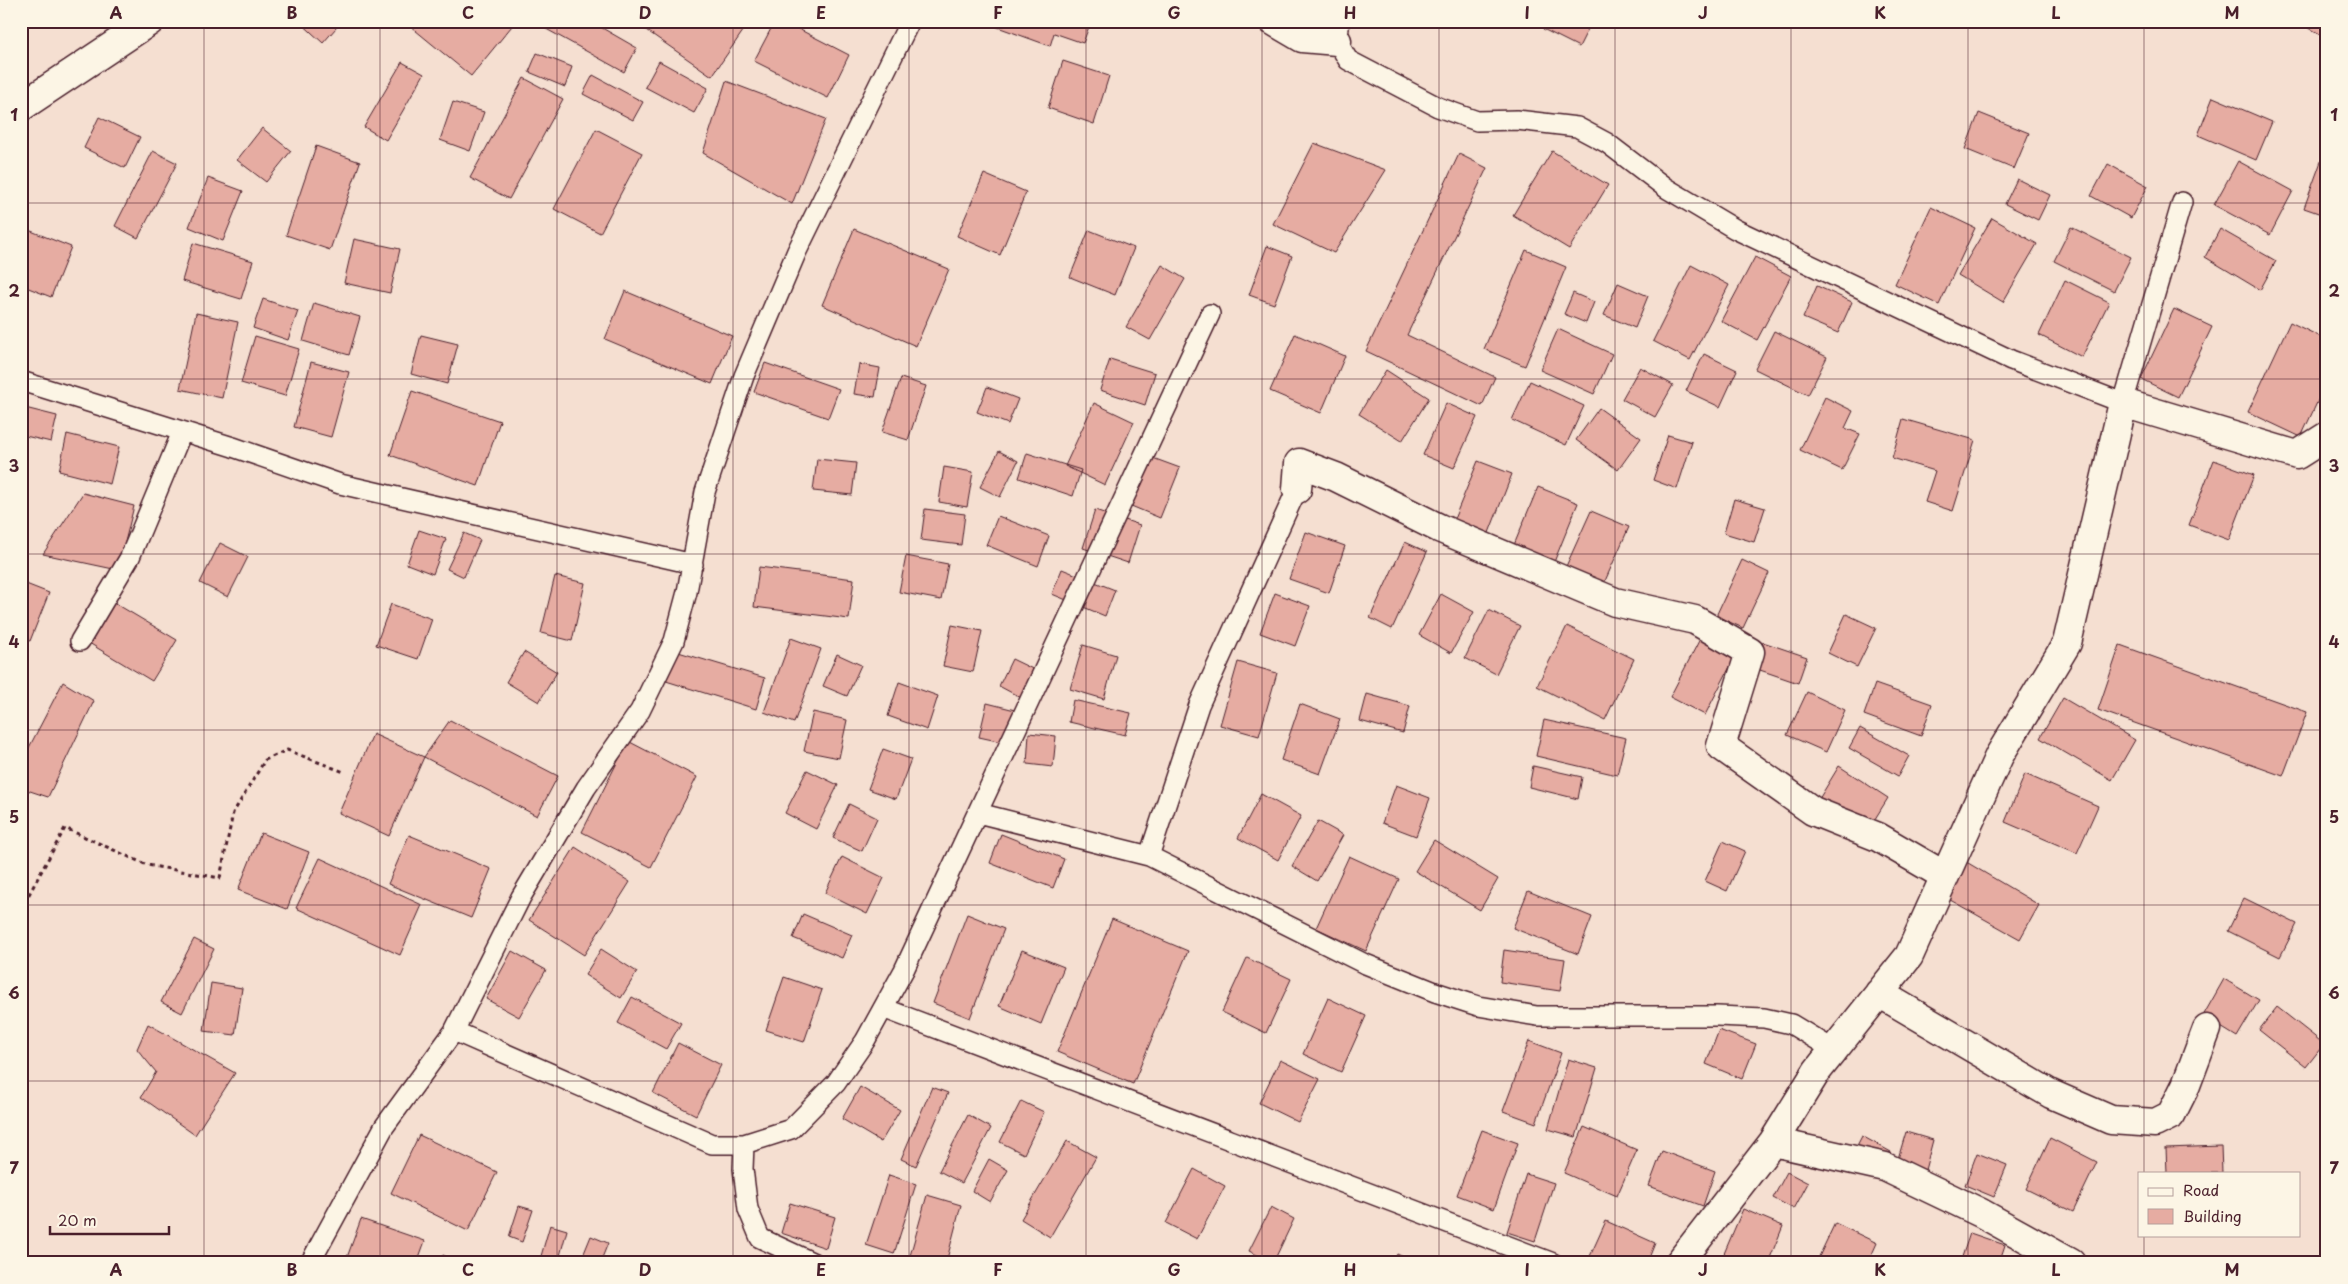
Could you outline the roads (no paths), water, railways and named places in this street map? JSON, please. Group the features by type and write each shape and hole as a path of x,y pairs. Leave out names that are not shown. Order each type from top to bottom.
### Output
{"street":[{"path":"21,107 150,21"},
{"path":"1274,21 1302,38 1338,31"},
{"path":"1679,1263 1774,1142 1817,1071 1909,956 1999,756 2067,643 2123,403 2297,455 2327,436"},
{"path":"1297,489 1299,463 1336,477 1439,528 1616,602 1695,620 1750,652 1721,746 1813,812 1878,837 1945,876"},
{"path":"1879,993 2051,1094 2111,1120 2156,1123 2171,1115 2186,1085 2207,1028"},
{"path":"1774,1142 1885,1167 1981,1213 2071,1263"}],"lane":[{"path":"310,1263 384,1127 454,1031 521,897 586,788 640,712 674,641 692,564 705,492 744,376 798,251 910,21"},
{"path":"1338,31 1348,60 1446,110 1477,121 1517,120 1577,127 1607,143 1666,188 1734,229 2012,360 2123,403 2182,202"},
{"path":"454,1031 712,1144 744,1144 791,1129 836,1083 864,1041 904,970 1210,314"},
{"path":"21,380 340,484 692,564"},
{"path":"80,641 130,557 182,432"},
{"path":"1149,856 1199,705 1297,489"},
{"path":"978,813 1149,856 1364,963 1435,992 1478,1006 1536,1016 1717,1016 1764,1018 1791,1024 1834,1050"},
{"path":"883,1008 1553,1263"},
{"path":"744,1144 744,1169 748,1209 760,1238 814,1263"}]}
